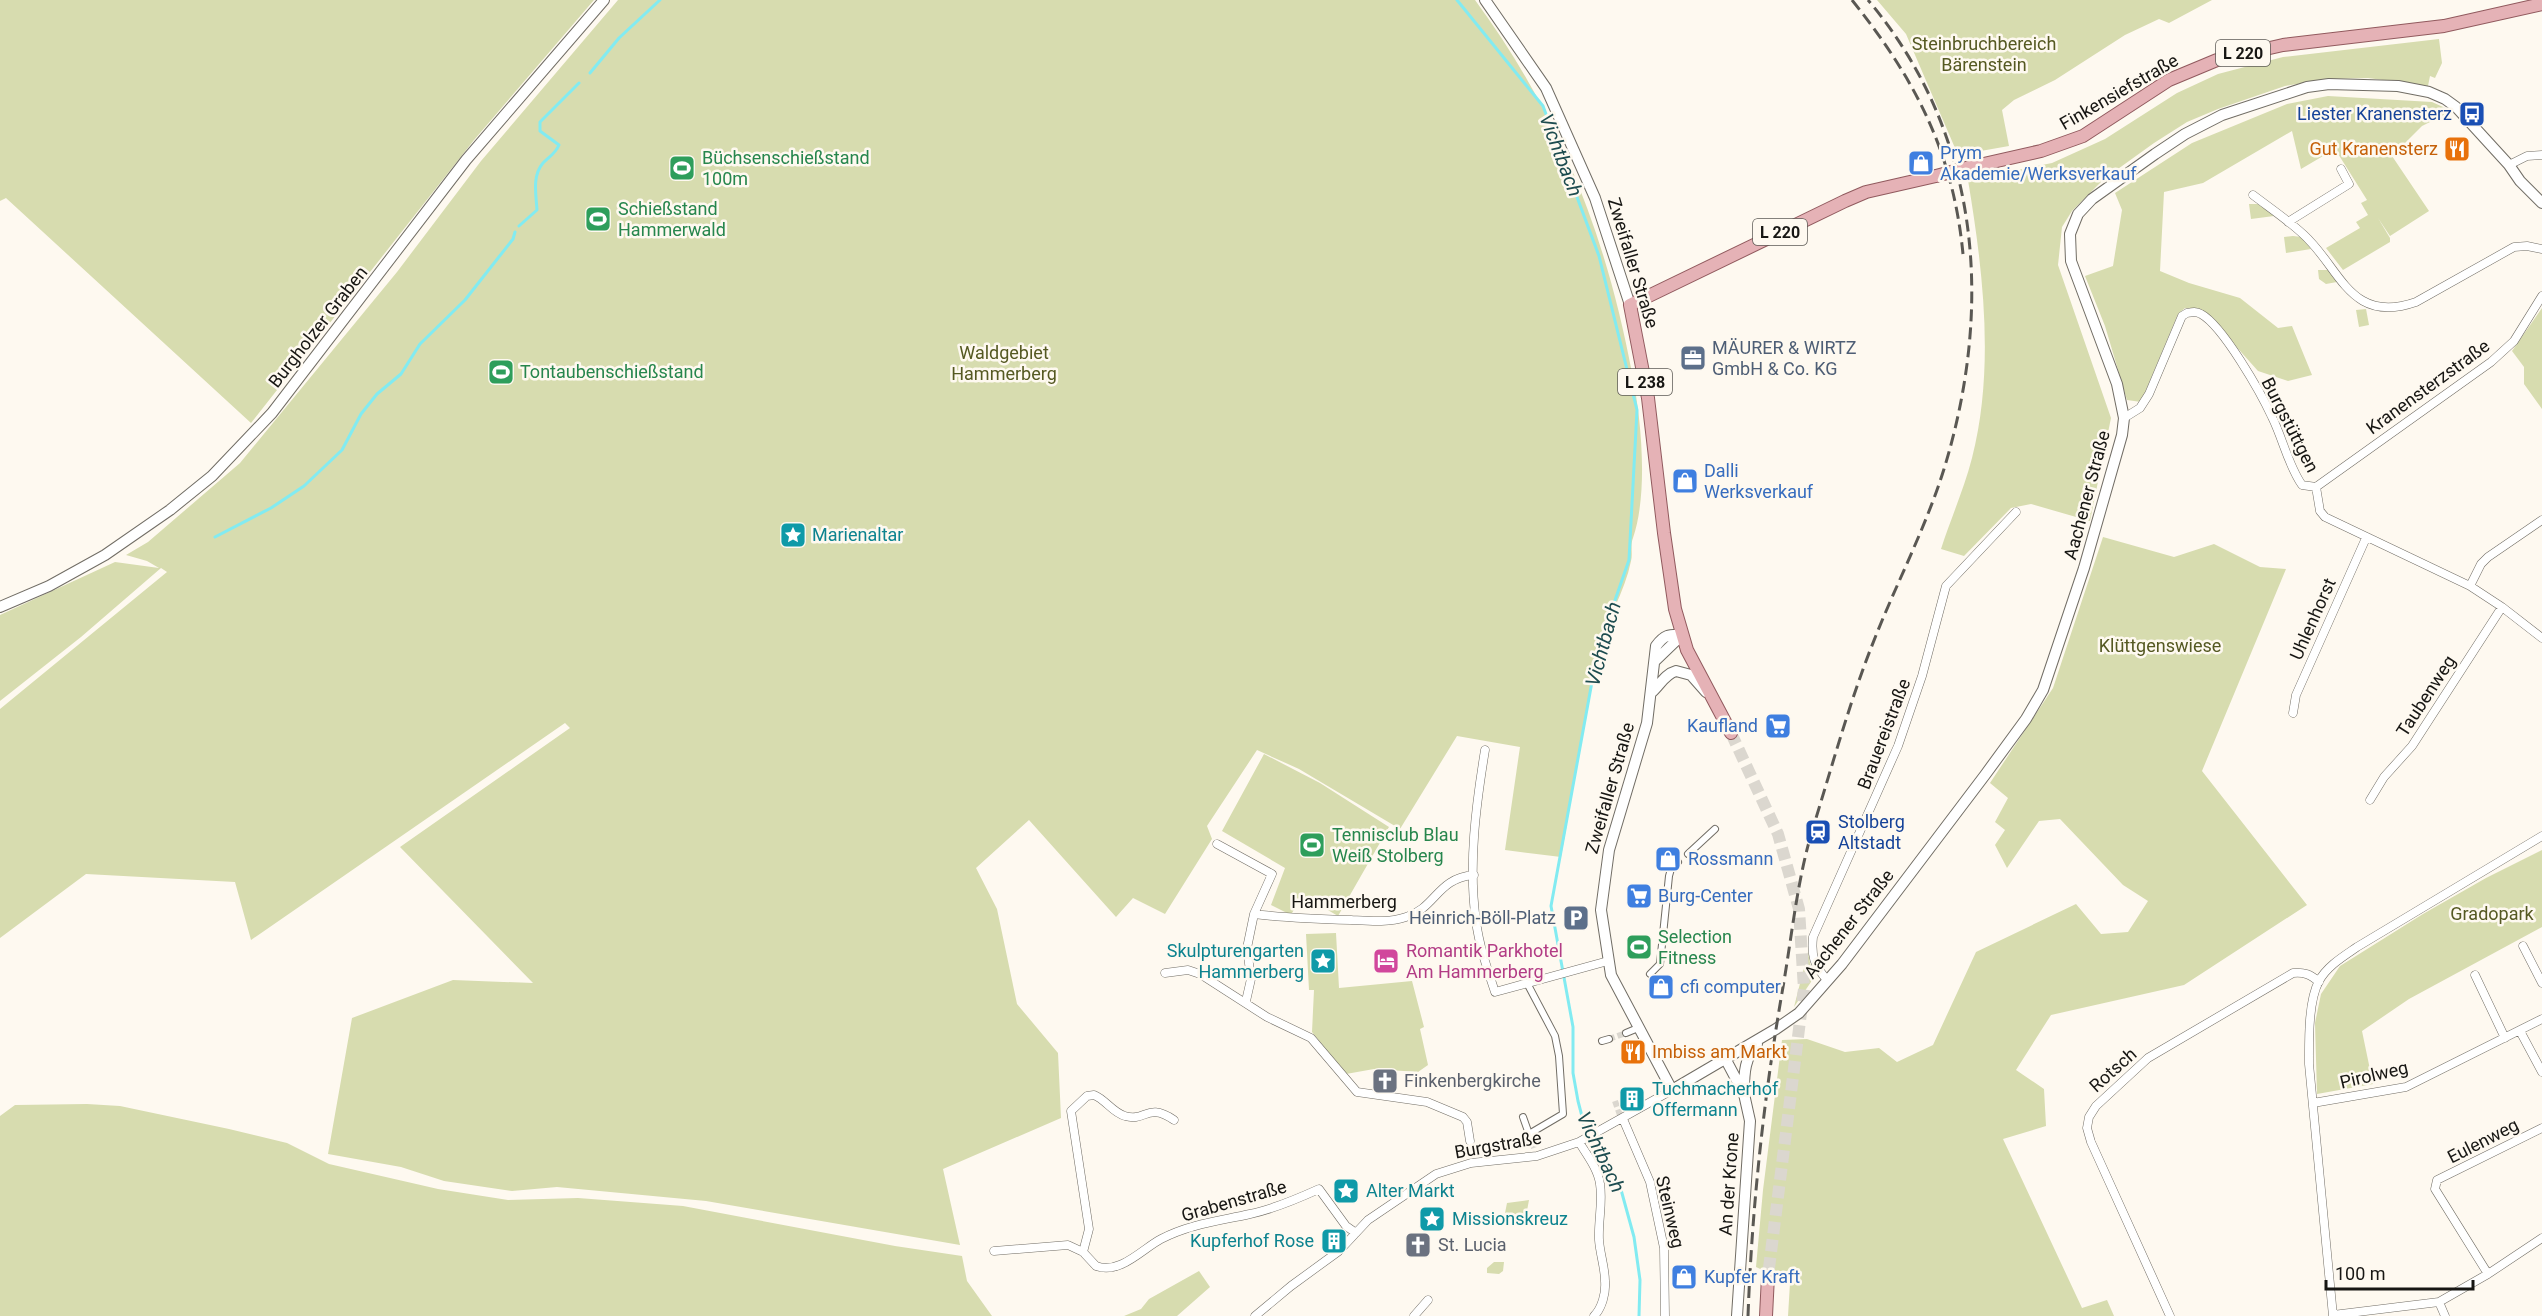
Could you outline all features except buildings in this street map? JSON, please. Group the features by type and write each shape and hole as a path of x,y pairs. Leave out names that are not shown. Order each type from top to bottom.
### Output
{"main road":[{"name":"Finkensiefstraße","path":"1630,305 1866,192 2042,151 2083,136 2169,80 2217,60 2283,45 2444,26 2542,4"},
{"name":"Zweifaller Straße","path":"1630,305 1648,398 1668,562 1682,635"},
{"name":"L 238","path":"1682,635 1710,696 1731,733"},
{"path":"1766,1316 1768,1276"}],"street":[{"name":"Burgholzer Graben","path":"0,607 49,586 105,555 170,510 212,476 272,413 466,160 604,0"},
{"name":"Zweifaller Straße","path":"1485,0 1546,88 1595,198 1630,305"},
{"name":"Aachener Straße","path":"1621,1118 1726,1060 1799,1013 1857,944 1985,775 2026,719 2043,690 2084,568 2122,435 2124,418 2116,384 2071,261 2070,234 2079,214 2092,199 2175,141 2222,115 2307,87 2368,83 2416,89 2445,99 2456,107 2542,203"},
{"path":"2508,165 2527,156 2542,155"},
{"path":"2288,222 2349,184 2341,169"},
{"path":"2253,195 2306,236 2341,282 2368,304 2403,307 2416,302 2501,253 2527,246 2542,249"},
{"name":"Kranensterzstraße","path":"2316,487 2491,362 2514,341 2542,296"},
{"name":"Burgstüttgen","path":"2124,418 2140,408 2149,394 2182,316 2187,313 2201,314 2213,325 2252,382 2272,417 2296,476 2302,485 2316,487 2320,511 2325,517 2470,586 2502,606 2542,638"},
{"name":"Brauereistraße","path":"1827,980 1815,966 1812,952 1813,937 1898,746 1922,676 1946,586 2016,512"},
{"path":"2470,586 2481,564 2488,557 2542,520"},
{"name":"Uhlenhorst","path":"2293,714 2296,695 2366,538"},
{"name":"Taubenweg","path":"2370,800 2384,777 2412,746 2502,606"},
{"name":"Zweifaller Straße","path":"1672,1090 1618,991 1608,961 1600,910 1609,850 1640,751 1656,660 1682,635"},
{"path":"1652,692 1671,673 1685,672 1691,675 1710,696"},
{"path":"1485,750 1478,794 1474,875 1475,919 1495,992 1608,961"},
{"path":"1688,854 1716,829"},
{"path":"2542,836 2334,963 2319,982 2309,1024 2313,1103 2333,1315 2439,1302 2488,1274 2542,1238"},
{"name":"Hammerberg","path":"1217,843 1272,874 1254,914 1289,918 1386,921 1407,917 1423,907 1451,879 1474,875"},
{"path":"1650,974 1660,964 1669,876 1671,869 1678,862"},
{"path":"1246,1001 1251,979 1247,948 1254,914"},
{"path":"2523,946 2542,983"},
{"path":"1165,973 1188,970 1200,974 1268,1017 1311,1038 1357,1092 1408,1098 1444,1108 1463,1117 1467,1122 1470,1141"},
{"name":"Rotsch","path":"2170,1316 2091,1142 2087,1128 2089,1118 2107,1094 2148,1058 2293,973 2303,972 2312,975 2319,982"},
{"path":"2475,975 2505,1038"},
{"path":"1523,1117 1530,1135 1563,1114 1559,1056 1555,1036 1527,983"},
{"name":"Pirolweg","path":"2313,1103 2406,1087 2542,1019"},
{"path":"1626,1033 1638,1028"},
{"path":"2520,1031 2542,1072"},
{"path":"1744,1094 1744,1070 1749,1053 1763,1037"},
{"name":"An der Krone","path":"1726,1060 1744,1094 1750,1121 1737,1316"},
{"path":"1083,1252 1089,1229 1071,1111 1087,1096 1094,1095 1127,1117 1154,1111 1162,1112 1174,1120"},
{"name":"Burgstraße","path":"1255,1316 1339,1251 1368,1220 1436,1174 1462,1165 1535,1152 1582,1140 1621,1118"},
{"name":"Steinweg","path":"1621,1118 1650,1182 1665,1254 1665,1316"},
{"name":"Eulenweg","path":"2488,1274 2435,1189 2437,1180 2542,1128"},
{"path":"1582,1140 1598,1174 1600,1185 1599,1239 1606,1280 1604,1296 1594,1316"},
{"name":"Grabenstraße","path":"994,1251 1068,1245 1083,1252 1096,1266 1113,1268 1161,1239 1191,1226 1250,1214 1291,1202 1319,1189 1346,1226 1356,1233"},
{"path":"1414,1316 1428,1300 1421,1316"},
{"path":"2439,1302 2445,1316"}],"green space":[{"path":"0,0 594,0 474,140 251,423 6,198 0,201"},
{"name":"Waldgebiet Hammerberg","path":"618,0 1475,0 1505,43 1555,132 1593,224 1608,273 1636,392 1641,435 1641,501 1632,541 1632,558 1606,628 1593,677 1561,857 1505,850 1520,747 1457,736 1400,829 1299,769 1257,750 1207,826 1212,839 1165,914 1133,898 1116,917 1029,820 976,868 997,909 1017,1004 1058,1053 1061,1118 943,1169 960,1245 706,1201 557,1187 512,1191 444,1181 401,1167 328,1154 352,1018 453,980 533,983 400,847 570,728 565,723 251,940 235,882 86,874 0,938 0,709 167,572 161,568 81,637 0,701 0,615 115,562 159,568 147,561 126,555 148,542 240,463 397,272 481,161"},
{"name":"Steinbruchbereich Bärenstein","path":"1877,0 2212,0 2169,23 2159,19 2125,35 2055,80 2014,100 2002,110 2009,146 1958,155 1906,34"},
{"path":"2439,39 2442,63 2435,78 2430,76 2428,86 2368,78 2329,79 2285,86 2218,109 2187,122 2154,143 2104,179 2072,211 2062,227 2058,265 2111,418 2090,521 2031,504 2011,508 1964,556 1941,549 1972,458 1983,390 1985,355 1982,284 1968,180 2052,163 2105,139 2177,93 2218,74 2283,57"},
{"path":"2328,96 2432,102 2452,111 2422,126 2392,156 2429,211 2390,236 2378,218 2390,242 2343,270 2326,248 2360,228 2356,222 2368,215 2361,203 2367,200 2335,149 2301,169 2292,131 2203,183 2164,192 2160,271 2189,283 2240,298 2278,328 2292,326 2312,375 2288,381 2258,371 2216,321 2204,311 2185,308 2178,314 2141,402 2127,400 2105,326 2085,276 2113,266 2122,210 2115,193 2192,143 2287,104"},
{"path":"2249,204 2258,204 2274,216 2251,219"},
{"path":"2284,237 2302,237 2311,249 2286,253"},
{"path":"2318,270 2328,270 2337,282 2326,284 2319,279"},
{"path":"2542,308 2542,409 2524,384 2524,367 2512,351"},
{"path":"2366,309 2369,325 2359,327 2356,310"},
{"name":"Klüttgenswiese","path":"2103,537 2174,557 2214,544 2260,567 2286,569 2202,771 2307,905 2184,985 2051,1015 2016,1070 2044,1089 2046,1126 2003,1139 2082,1308 2107,1300 2114,1316 1788,1316 1790,1283 1756,1267 1763,1190 1782,1040 1807,1039 1845,1052 1879,1048 1897,1062 1933,1045 1976,952 2076,904 2101,934 2128,932 2148,901 2123,885 2060,819 2039,821 2007,868 1995,845 2005,830 1995,822 2008,798 1990,783 2053,688"},
{"name":"Tennisclub Blau Weiß Stolberg","path":"1264,754 1320,783 1389,827 1338,916 1302,895 1291,915 1271,905 1285,868 1222,831"},
{"name":"Gradopark","path":"2542,850 2542,927 2409,999 2362,1031 2373,1084 2317,1094 2315,1023 2321,994 2340,966 2423,914 2486,878"},
{"path":"1336,933 1339,988 1412,981 1424,1027 1420,1029 1428,1065 1418,1072 1374,1069 1346,1074 1312,1032 1314,990 1309,990 1306,934"},
{"path":"1808,952 1813,979 1794,1007"},
{"path":"15,1105 120,1106 287,1143 329,1164 438,1189 508,1200 578,1198 683,1206 895,1246 962,1256 967,1281 992,1316 0,1316 0,1116"},
{"path":"1529,1200 1526,1216 1505,1213 1507,1203"},
{"path":"1494,1262 1504,1262 1503,1271 1499,1274 1487,1273 1487,1268"},
{"path":"1199,1271 1210,1287 1177,1316 1124,1316 1141,1309 1149,1299"}],"waterway":[{"path":"590,73 619,38 660,0"},
{"name":"Vichtbach","path":"1457,0 1543,106 1599,256 1637,410 1629,560 1598,649 1551,906 1573,1027 1573,1073 1578,1101 1585,1128 1594,1148 1620,1186 1634,1237 1640,1280 1639,1316"},
{"path":"519,226 537,210 537,174 543,163 559,145 540,131 540,122 579,83"},
{"path":"215,537 271,508 304,486 342,450 361,414 377,394 401,374 420,344 465,300 513,239 515,232"}],"tunnel":[{"path":"1731,733 1778,834 1799,909 1804,989 1768,1276"},
{"path":"1609,1039 1626,1033"},
{"path":"1615,1101 1620,1115"},
{"path":"1530,1137 1534,1148"}],"railway":[{"path":"1852,0 1895,59 1927,118 1950,182 1963,254"},
{"path":"1748,1316 1752,1234 1765,1110 1802,870 1840,739 1863,670 1928,514 1944,469 1960,408 1969,346 1972,284 1967,224 1955,164 1935,107 1906,52 1868,0"}],"place":[{"name":"Liester Kranensterz","path":"2472,114"},
{"name":"Gut Kranensterz","path":"2457,149"},
{"name":"Prym Akademie/Werksverkauf","path":"1921,163"},
{"name":"Büchsenschießstand 100m","path":"682,168"},
{"name":"Schießstand Hammerwald","path":"598,219"},
{"name":"MÄURER & WIRTZ GmbH & Co. KG","path":"1693,358"},
{"name":"Tontaubenschießstand","path":"501,372"},
{"name":"Dalli Werksverkauf","path":"1685,481"},
{"name":"Marienaltar","path":"793,535"},
{"name":"Kaufland","path":"1778,726"},
{"name":"Stolberg Altstadt","path":"1818,832"},
{"name":"Tennisclub Blau Weiß Stolberg","path":"1312,845"},
{"name":"Rossmann","path":"1668,859"},
{"name":"Burg-Center","path":"1639,896"},
{"name":"Heinrich-Böll-Platz","path":"1576,918"},
{"name":"Selection Fitness","path":"1639,947"},
{"name":"Skulpturengarten Hammerberg","path":"1323,961"},
{"name":"Romantik Parkhotel Am Hammerberg","path":"1386,961"},
{"name":"cfi computer","path":"1661,987"},
{"name":"Imbiss am Markt","path":"1633,1052"},
{"name":"Finkenbergkirche","path":"1385,1081"},
{"name":"Tuchmacherhof Offermann","path":"1632,1099"},
{"name":"Alter Markt","path":"1346,1191"},
{"name":"Missionskreuz","path":"1432,1219"},
{"name":"Kupferhof Rose","path":"1334,1241"},
{"name":"St. Lucia","path":"1418,1245"},
{"name":"Kupfer Kraft","path":"1684,1277"}]}
